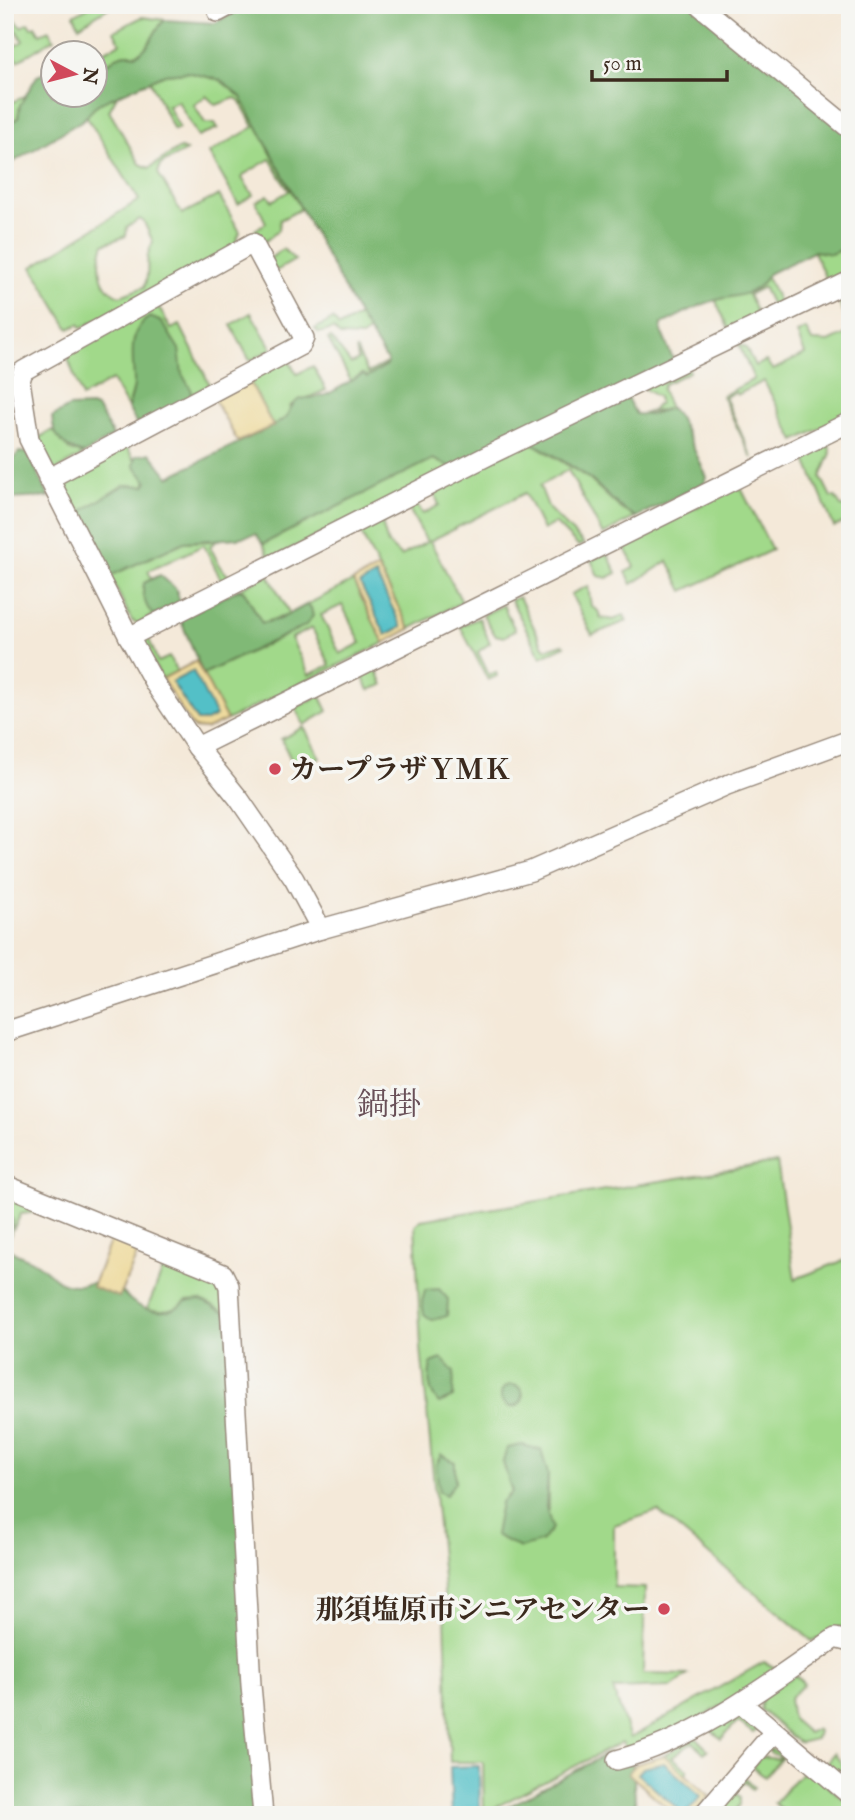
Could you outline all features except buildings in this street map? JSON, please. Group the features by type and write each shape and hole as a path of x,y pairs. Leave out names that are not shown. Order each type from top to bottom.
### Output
{"street":[{"path":"699,5 850,129"},
{"path":"48,479 301,345 304,338 253,243 23,371 20,381 29,439 48,479 129,637 155,684 197,747 239,799 294,879 321,929"},
{"path":"129,637 493,453 850,281"},
{"path":"197,747 850,422"},
{"path":"5,1032 321,929 531,871 727,785 850,740"},
{"path":"5,1185 223,1275 229,1286 251,1685 263,1815"},
{"path":"617,1760 658,1749 741,1703 835,1638 850,1642"},
{"path":"741,1703 850,1795"},
{"path":"703,1815 774,1732"}],"green space":[{"path":"5,5 21,27 28,23 31,28 35,26 40,34 49,30 53,38 38,38 38,49 18,61 10,49 23,41 5,12"},
{"path":"92,5 107,5 108,8 79,26 74,15"},
{"path":"248,5 710,5 850,119 850,246 831,254 815,251 768,274 763,282 749,292 715,300 662,324 661,331 676,366 629,395 628,400 636,414 650,415 670,408 679,417 707,477 705,483 636,517 574,468 520,438 456,469 433,459 263,544 256,534 184,542 110,576 79,513 124,485 145,486 147,482 134,465 136,456 150,453 169,477 273,426 287,417 299,400 328,394 363,374 367,377 388,362 359,316 241,97 220,80 187,72 165,74 108,100 108,64 123,54 136,55 142,51 165,20 215,23"},
{"path":"142,17 165,20 142,51 136,55 118,56 108,63 108,49 120,43 114,31"},
{"path":"187,72 220,80 241,97 301,209 280,220 279,230 262,244 255,230 266,223 256,202 268,195 272,201 289,191 270,159 242,178 253,195 238,204 209,153 254,127 239,100 235,98 216,105 206,96 194,105 205,123 215,123 218,128 198,137 178,101 168,106 179,127 174,130 149,79"},
{"path":"37,76 38,108 94,108 83,120 5,167 5,125 18,118 20,105"},
{"path":"5,91 13,102 29,94 20,105 18,118 5,125"},
{"path":"118,94 109,111 140,164 149,168 180,148 186,151 161,164 158,173 182,214 219,195 240,232 234,247 82,328 79,324 69,329 32,267 139,200 86,116 94,108 108,108 108,99","holes":["140,219 153,242 148,254 144,287 120,296 107,287 100,267 104,244 126,236 127,227"]},
{"path":"849,235 850,273 828,284 814,252"},
{"path":"283,249 295,260 276,271 269,259"},
{"path":"766,275 782,308 730,332 715,299","holes":["763,287 772,305 757,313 748,295"]},
{"path":"850,289 850,328 836,296"},
{"path":"157,304 171,329 180,325 210,385 137,424 112,380 82,397 66,353"},
{"path":"251,313 272,349 250,361 231,325"},
{"path":"359,316 370,331 362,337 340,336 333,329 319,333 315,329 333,319 339,327"},
{"path":"150,317 162,322 179,349 182,374 192,391 189,399 137,424 128,408 134,383 133,345 138,329"},
{"path":"806,329 812,341 829,342 850,332 850,414 795,441 764,381 737,395 735,392 725,397 752,458 722,396 754,379 738,343 746,348 755,366 766,361 773,370 805,354 797,333"},
{"path":"331,338 351,364 358,360 356,349 368,373 388,362 387,365 367,377 363,374 351,381 328,339"},
{"path":"288,359 297,374 313,366 326,390 291,405 287,417 273,426 249,380"},
{"path":"687,365 689,372 664,384 662,390 670,408 643,414 652,411 659,403 658,397 643,388"},
{"path":"91,406 98,409 113,436 84,454 61,442 52,417 69,407"},
{"path":"53,430 71,451 84,454 55,471 36,439"},
{"path":"529,441 589,479 622,510 636,517 603,535 568,470 540,486 549,509 584,544 578,546 555,523 543,530 525,493 430,541 462,602 410,629 358,528 413,500 423,514 439,505 433,489","holes":["409,509 427,542 401,556 388,544 382,523"]},
{"path":"828,443 831,453 821,477 831,497 835,497 841,506 850,507 850,520 834,527 804,455"},
{"path":"126,445 147,482 144,486 124,485 79,513 61,480"},
{"path":"19,452 28,453 49,497 5,499 5,469"},
{"path":"433,459 456,469 270,559 263,544"},
{"path":"740,486 772,550 683,591 668,561 632,584 626,572 635,567 622,543"},
{"path":"217,541 210,546 220,567 230,577 222,582 204,545 148,571 152,579 144,583 154,615 138,624 132,621 110,576 184,542"},
{"path":"607,553 617,573 607,578 598,576 591,560"},
{"path":"268,574 290,614 262,623 244,591 239,589"},
{"path":"160,575 176,589 180,602 154,615 147,605 143,587 144,583"},
{"path":"353,581 384,643 227,720 203,674 285,636 311,608 306,605","holes":["342,605 361,643 340,654 321,615","312,628 330,665 309,675 291,638"]},
{"path":"588,586 591,606 598,611 601,618 614,620 624,615 627,621 592,635 571,594"},
{"path":"239,589 244,591 262,623 280,619 306,605 311,608 313,616 305,626 203,674 181,621 183,617"},
{"path":"519,597 542,644 547,649 563,644 565,646 541,657 511,600"},
{"path":"503,605 515,630 504,637 495,635 483,615"},
{"path":"479,618 490,643 478,652 489,675 496,672 497,676 488,680 460,626"},
{"path":"147,634 158,662 169,657 177,671 162,679 141,642"},
{"path":"375,667 383,685 369,690 361,674"},
{"path":"320,695 328,711 304,725 295,708"},
{"path":"304,727 320,758 296,770 281,739"},
{"path":"777,1162 795,1279 850,1258 850,1623 812,1641 658,1511 614,1525 614,1587 645,1588 643,1674 688,1675 672,1687 613,1689 630,1738 764,1662 774,1667 777,1672 659,1743 626,1749 622,1742 484,1813 483,1762 450,1762 444,1589 421,1348 415,1225 421,1220","holes":["503,1462 548,1474 548,1517 501,1502 512,1492"]},
{"path":"5,1193 38,1207 37,1212 21,1214 14,1228"},
{"path":"5,1197 13,1221 8,1248 36,1263 59,1281 70,1285 109,1282 133,1302 154,1311 168,1311 186,1301 201,1300 226,1313 260,1815 5,1815 5,1576 13,1563 5,1532"},
{"path":"167,1260 221,1285 226,1313 147,1309"},
{"path":"439,1289 448,1299 447,1316 432,1320 424,1314 422,1302 425,1290"},
{"path":"442,1359 454,1372 453,1397 439,1403 431,1390 429,1375 431,1363"},
{"path":"512,1385 520,1388 523,1396 520,1404 512,1407 504,1404 501,1396 504,1388"},
{"path":"522,1445 541,1450 548,1474 546,1507 552,1528 541,1542 520,1548 495,1535 501,1502 512,1492 503,1462 507,1448"},
{"path":"441,1455 455,1462 455,1482 446,1495 439,1492 436,1465"},
{"path":"795,1675 804,1684 789,1699 792,1719 808,1733 816,1729 818,1731 816,1739 799,1743 761,1710 763,1698 767,1693"},
{"path":"734,1714 743,1716 758,1729 753,1733 736,1723 721,1739 709,1728"},
{"path":"695,1737 708,1750 704,1753 693,1742 672,1757 688,1770 685,1774 663,1756"},
{"path":"768,1749 787,1752 765,1777 752,1767 761,1757 778,1759 781,1756 769,1753"},
{"path":"608,1753 629,1758 633,1766 636,1815 493,1815"},
{"path":"834,1753 850,1775 850,1785 825,1764"},
{"path":"806,1768 850,1804 850,1815 788,1815 774,1803"},
{"path":"744,1777 754,1787 752,1789 745,1782 735,1792 740,1797 740,1805 735,1811 723,1808 717,1815 712,1815"}],"sand":[{"path":"249,380 273,426 238,442 214,399"},
{"path":"378,568 410,629 384,643 353,581"},
{"path":"196,661 227,720 207,729 193,728 162,679"},
{"path":"112,1237 140,1248 119,1297 92,1287"},
{"path":"665,1756 710,1796 693,1815 675,1815 628,1773 636,1764"}],"water":[{"path":"376,575 402,627 386,635 360,584"},
{"path":"193,671 216,716 206,721 197,721 172,682"},
{"path":"664,1763 701,1796 685,1815 638,1774 643,1768"},
{"path":"479,1766 480,1815 452,1815 450,1767"}],"place":[{"name":"カープラザＹＭＫ","path":"275,769"},
{"name":"那須塩原市シニアセンター","path":"664,1609"}],"district":[{"name":"鍋掛","path":"389,1104"}]}
